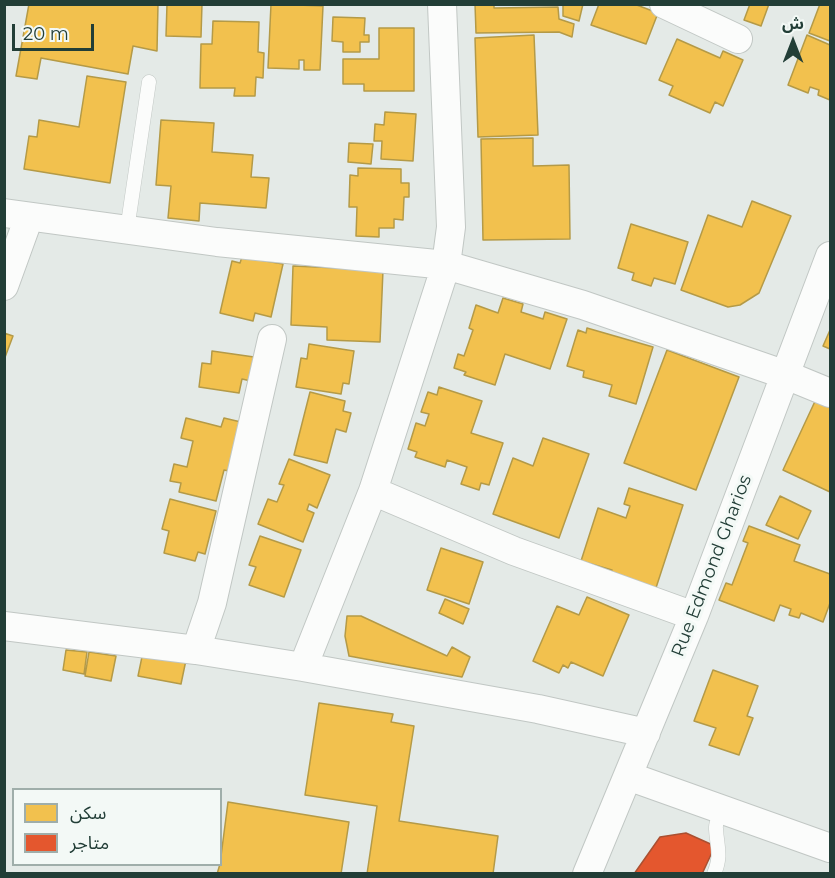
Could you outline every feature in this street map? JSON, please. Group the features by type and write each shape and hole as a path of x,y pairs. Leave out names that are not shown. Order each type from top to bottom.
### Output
{"street":[{"path":"303,667 373,491 446,265 451,227 442,4"},
{"path":"664,4 738,39"},
{"path":"4,286 17,215 217,242 446,265 583,305 786,375 831,393"},
{"name":"Rue Edmond Gharios","path":"587,873 694,616 831,256"},
{"path":"196,650 212,603 272,339"},
{"path":"373,491 514,551 694,616"},
{"path":"4,626 196,650 303,667 538,710 646,733"},
{"path":"628,776 831,848"}],"lane":[{"path":"127,230 149,82"},
{"path":"714,873 719,863 720,843 715,827 722,810"}],"building: سكن":[{"path":"29,4 158,4 157,51 133,46 128,74 41,58 37,79 16,76"},
{"path":"167,4 202,4 201,37 166,36"},
{"path":"271,4 323,6 320,70 304,70 304,60 299,60 299,69 268,68"},
{"path":"475,4 494,4 494,8 558,7 559,19 574,24 572,37 559,32 476,33"},
{"path":"563,4 583,4 579,21 563,16"},
{"path":"599,4 634,4 658,13 646,44 591,25"},
{"path":"750,4 769,4 761,26 744,20"},
{"path":"820,4 830,4 830,41 809,33"},
{"path":"333,17 365,18 364,35 369,35 369,42 360,42 360,52 343,52 343,42 332,41"},
{"path":"213,21 259,22 258,52 264,53 263,78 256,77 255,96 234,96 235,88 200,88 201,44 212,44"},
{"path":"379,28 414,28 414,91 364,91 364,84 343,84 343,59 379,59"},
{"path":"534,35 538,135 478,137 475,38"},
{"path":"807,35 830,45 830,100 818,95 819,90 810,87 808,93 788,85"},
{"path":"677,39 720,58 723,51 743,60 723,106 715,102 710,113 669,95 673,86 659,80"},
{"path":"87,76 126,82 110,183 24,169 29,136 37,137 39,120 79,127"},
{"path":"385,112 416,114 413,161 381,159 382,141 374,141 375,124 384,125"},
{"path":"161,120 214,123 212,152 253,155 251,177 269,178 266,208 200,203 199,221 168,218 171,186 156,185"},
{"path":"533,138 533,166 569,165 570,239 483,240 481,139"},
{"path":"349,143 373,144 371,164 348,162"},
{"path":"358,168 401,169 401,183 409,183 409,197 404,197 403,220 394,219 394,228 379,228 379,237 356,236 357,207 349,207 350,175 358,176"},
{"path":"752,201 791,216 759,293 740,305 728,307 681,290 708,215 742,227"},
{"path":"631,224 688,242 675,284 654,278 651,286 632,280 634,273 618,268"},
{"path":"242,257 283,264 271,317 255,313 253,321 220,313 232,261 240,263"},
{"path":"293,266 383,270 380,342 327,340 327,327 291,325"},
{"path":"503,298 523,304 521,312 543,319 545,312 567,319 550,369 505,354 495,385 464,375 466,372 454,368 458,354 464,356 473,330 469,328 476,305 498,313"},
{"path":"587,328 653,347 636,404 609,396 612,385 583,377 584,371 567,366 578,330 586,333"},
{"path":"830,330 830,349 823,346"},
{"path":"4,333 13,336 4,360"},
{"path":"309,344 354,351 349,384 343,383 341,394 296,387 301,358 307,359"},
{"path":"667,350 739,377 696,490 624,463"},
{"path":"212,351 254,357 251,381 242,379 239,393 199,387 202,363 211,364"},
{"path":"439,387 482,401 471,433 503,443 489,485 481,483 479,490 461,484 467,467 447,460 445,467 415,457 417,452 408,449 416,423 425,426 429,414 421,412 428,392 437,395"},
{"path":"310,392 345,401 343,411 351,413 346,432 336,429 327,463 294,455"},
{"path":"817,397 830,403 830,492 783,470"},
{"path":"186,418 221,427 224,418 245,423 233,472 224,470 216,501 179,492 181,483 170,481 174,464 187,467 193,441 181,438"},
{"path":"543,438 589,454 559,538 493,514 513,458 533,466"},
{"path":"289,459 330,475 317,508 309,504 307,510 314,513 303,542 258,524 268,499 277,502 284,485 279,484"},
{"path":"629,488 683,505 653,597 608,582 612,570 581,561 598,508 626,518 630,506 624,504"},
{"path":"780,496 811,511 798,539 766,525"},
{"path":"170,499 216,511 205,554 198,552 195,561 164,553 169,531 162,529"},
{"path":"749,526 800,545 794,561 830,574 830,603 823,622 801,613 799,618 789,615 791,609 780,605 774,621 719,600 726,583 732,585 748,543 743,541"},
{"path":"260,536 301,550 284,597 249,585 256,567 249,565"},
{"path":"441,548 483,562 469,604 427,590"},
{"path":"587,597 629,615 603,676 571,662 568,668 563,665 559,673 533,661 557,606 579,615"},
{"path":"445,599 469,609 463,624 439,613"},
{"path":"347,616 361,616 447,656 452,647 470,657 462,677 349,656 345,636"},
{"path":"66,650 87,652 84,674 63,670"},
{"path":"89,652 116,656 111,681 85,676"},
{"path":"143,652 186,660 181,684 138,676"},
{"path":"713,670 758,686 747,716 753,718 739,755 709,745 716,728 694,721"},
{"path":"319,703 393,714 391,722 414,726 399,821 498,836 493,874 367,874 377,806 305,795"},
{"path":"228,802 349,822 341,874 217,874 219,866 222,866"}],"building: متاجر":[{"path":"686,833 715,846 702,874 634,874 660,837"}]}
